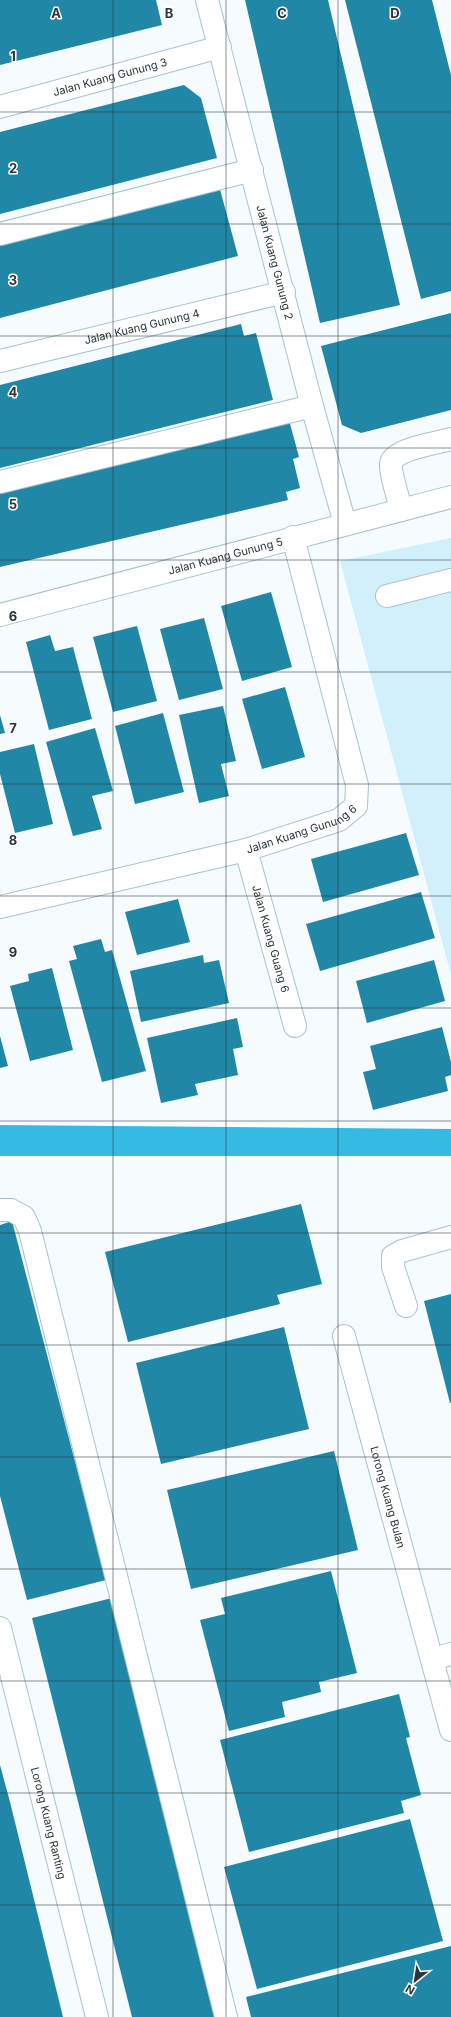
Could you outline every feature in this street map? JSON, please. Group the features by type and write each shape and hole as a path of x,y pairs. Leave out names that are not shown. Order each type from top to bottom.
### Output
{"street":[{"name":"Jalan Kuang Gunung 2","path":"207,0 284,292 312,406 345,524"},
{"name":"Jalan Kuang Gunung 3","path":"0,107 220,47"},
{"path":"0,234 252,170"},
{"name":"Jalan Kuang Gunung 4","path":"0,361 284,292"},
{"path":"0,482 312,406"},
{"path":"401,510 391,464 394,456 402,452 451,439"},
{"name":"Jalan Kuang Gunung 5","path":"0,615 293,537 451,497"},
{"name":"Jalan Kuang Gunung 6","path":"0,907 246,850 339,820 356,806 357,785 293,537"},
{"path":"387,596 451,580"},
{"name":"Jalan Kuang Guang 6","path":"246,850 295,1026"},
{"path":"0,1210 11,1210 24,1217 30,1231 226,2017"},
{"path":"406,1306 393,1267 394,1256 402,1251 451,1237"},
{"name":"Lorong Kuang Bulan","path":"344,1336 442,1657 451,1730"},
{"name":"Lorong Kuang Ranting","path":"0,1628 97,2017"}],"shaded area":[{"path":"451,538 451,975 340,561"}],"water":[{"path":"0,1125 451,1129 451,1156 0,1156"}],"building":[{"path":"0,0 156,0 162,25 0,65"},
{"path":"245,0 328,0 400,305 320,323"},
{"path":"345,0 432,0 451,75 451,291 421,299"},
{"path":"184,85 201,98 217,158 0,214 0,132"},
{"path":"218,182 238,256 0,318 0,238"},
{"path":"451,313 451,410 361,433 342,425 321,346"},
{"path":"241,324 244,336 256,333 273,400 0,468 0,385"},
{"path":"289,420 299,457 293,459 300,488 286,492 288,500 0,567 0,488"},
{"path":"271,592 292,667 242,681 221,606"},
{"path":"204,618 223,689 179,700 160,629"},
{"path":"137,626 157,701 113,712 93,637"},
{"path":"50,635 55,651 73,647 92,719 49,730 26,642"},
{"path":"285,687 305,757 262,769 242,699"},
{"path":"223,706 236,761 221,764 229,796 199,803 179,715"},
{"path":"163,713 184,792 135,804 115,726"},
{"path":"0,715 5,733 0,734"},
{"path":"95,728 113,791 92,796 102,829 73,836 46,742"},
{"path":"34,744 53,824 15,833 0,774 0,752"},
{"path":"406,833 419,875 323,902 311,859"},
{"path":"421,892 435,938 320,971 306,924"},
{"path":"178,899 190,942 137,955 125,912"},
{"path":"101,939 105,952 112,950 146,1071 102,1082 69,961 77,959 73,946"},
{"path":"203,955 204,963 219,960 229,1003 141,1022 130,971"},
{"path":"434,960 445,1001 367,1023 356,981"},
{"path":"52,968 73,1050 30,1061 10,986 29,981 28,974"},
{"path":"237,1018 243,1047 233,1049 238,1075 195,1084 198,1095 161,1103 147,1038"},
{"path":"442,1027 451,1062 451,1075 445,1077 448,1091 373,1110 363,1072 376,1069 370,1046"},
{"path":"0,1036 8,1066 0,1068"},
{"path":"301,1204 322,1284 277,1295 280,1304 128,1342 105,1252"},
{"path":"12,1221 106,1580 27,1600 0,1496 0,1225"},
{"path":"451,1294 451,1403 450,1403 424,1301"},
{"path":"284,1327 309,1429 161,1464 136,1363"},
{"path":"334,1451 358,1550 191,1589 167,1490"},
{"path":"331,1571 357,1673 319,1682 321,1692 282,1702 285,1717 229,1731 200,1620 225,1614 221,1598"},
{"path":"112,1598 217,2017 132,2017 32,1618"},
{"path":"399,1694 410,1737 406,1738 421,1795 401,1801 404,1813 249,1852 220,1740"},
{"path":"0,1765 10,1802 63,2017 0,2017"},
{"path":"410,1819 443,1941 257,1989 224,1867"},
{"path":"451,1946 451,2017 251,2017 246,1997"}]}
